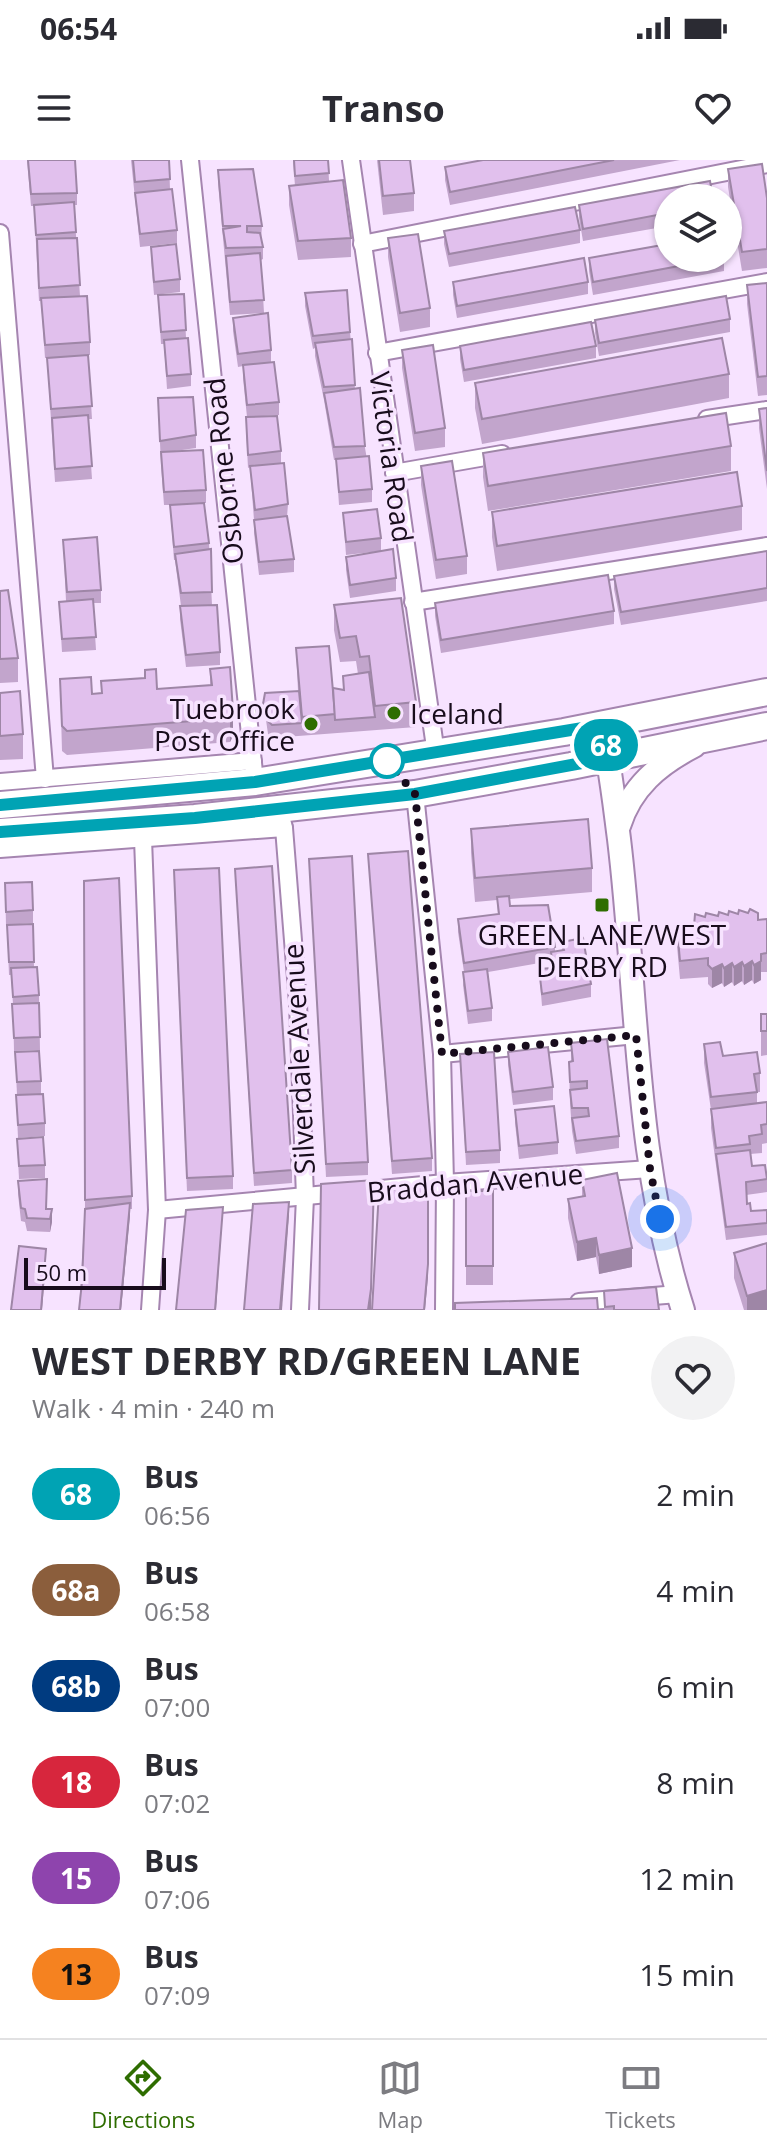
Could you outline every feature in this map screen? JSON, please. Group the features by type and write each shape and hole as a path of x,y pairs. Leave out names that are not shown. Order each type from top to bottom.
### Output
{"highway":[{"path":"0,805 254,772 436,754 767,692"},
{"path":"0,832 195,818 282,818 767,726"}],"main road":[{"path":"601,725 609,758 625,894 650,1169 680,1302"},
{"path":"618,831 626,807 647,778 667,760 708,738"}],"street":[{"name":"Osborne Road","path":"190,160 254,772"},
{"name":"Victoria Road","path":"351,160 436,754"},
{"path":"362,244 767,164"},
{"path":"0,233 45,779"},
{"path":"377,353 767,282"},
{"path":"691,422 767,410"},
{"path":"394,473 520,451"},
{"path":"413,602 767,546"},
{"path":"0,782 254,772"},
{"path":"415,794 442,1054 444,1310"},
{"path":"0,849 143,839 282,818"},
{"name":"Silverdale Avenue","path":"282,818 298,1003 305,1197 300,1310"},
{"path":"143,839 157,1210 150,1310"},
{"path":"442,1054 636,1035"},
{"name":"Braddan Avenue","path":"157,1210 445,1183 650,1169"},
{"path":"559,1303 680,1302"}],"building":[{"path":"28,160 75,160 77,193 31,194"},
{"path":"133,160 169,160 170,179 135,182"},
{"path":"294,160 328,160 329,173 295,176"},
{"path":"379,160 410,160 414,193 383,196"},
{"path":"483,160 614,160 450,192 445,167"},
{"path":"762,164 767,198 767,249 742,252 742,184 731,184 728,169"},
{"path":"253,169 262,226 247,226 247,232 260,233 263,247 226,248 223,229 241,226 223,226 218,170"},
{"path":"343,180 351,238 298,241 289,186"},
{"path":"172,189 177,230 140,234 135,193"},
{"path":"654,191 654,216 583,229 579,205"},
{"path":"74,202 76,232 36,235 34,205"},
{"path":"575,207 580,230 449,254 444,231"},
{"path":"418,234 430,308 400,313 388,238"},
{"path":"77,238 80,285 39,288 37,239"},
{"path":"176,244 180,279 154,282 151,247"},
{"path":"654,246 654,271 593,282 589,258"},
{"path":"260,253 264,300 230,302 226,256"},
{"path":"584,258 588,282 457,306 453,282"},
{"path":"767,283 767,376 758,377 747,285"},
{"path":"347,290 350,332 313,336 305,293"},
{"path":"184,294 186,330 161,332 158,295"},
{"path":"87,296 90,342 45,345 41,298"},
{"path":"726,296 730,319 599,343 595,320"},
{"path":"268,313 271,350 238,354 233,318"},
{"path":"591,322 596,346 464,370 460,346"},
{"path":"188,338 191,374 167,376 164,340"},
{"path":"722,338 729,374 482,419 475,383"},
{"path":"352,339 355,385 324,387 315,343"},
{"path":"433,345 445,428 415,433 402,350"},
{"path":"88,355 92,406 51,409 47,358"},
{"path":"274,362 279,402 247,405 243,365"},
{"path":"360,388 365,446 334,447 324,393"},
{"path":"193,397 196,435 160,441 158,398"},
{"path":"767,408 767,471 759,409"},
{"path":"726,413 731,446 488,486 483,453"},
{"path":"88,415 92,466 55,469 52,418"},
{"path":"277,416 281,451 248,455 246,417"},
{"path":"203,450 206,490 164,492 161,452"},
{"path":"369,456 372,489 339,492 336,459"},
{"path":"452,461 467,556 436,560 421,466"},
{"path":"284,463 288,504 255,510 250,466"},
{"path":"737,472 742,506 497,546 492,512"},
{"path":"204,503 209,543 174,547 170,505"},
{"path":"377,509 381,538 346,542 343,513"},
{"path":"287,516 294,559 259,562 254,520"},
{"path":"97,537 101,590 67,592 63,540"},
{"path":"211,549 212,592 181,593 175,554"},
{"path":"393,549 396,578 350,585 346,557"},
{"path":"767,551 767,588 621,612 614,576"},
{"path":"608,575 614,611 441,640 435,603"},
{"path":"8,590 18,658 0,659 0,591"},
{"path":"401,598 416,702 375,706 369,656 360,657 356,636 340,638 334,605"},
{"path":"93,599 96,637 62,639 59,602"},
{"path":"217,605 220,652 186,655 180,606"},
{"path":"329,646 335,714 302,717 296,648"},
{"path":"230,667 233,711 230,718 67,731 62,726 60,679 91,677 92,694 102,693 101,681 145,678 145,670 156,669 157,689 212,685 210,669"},
{"path":"369,672 375,717 335,720 333,688 344,690 343,676"},
{"path":"20,691 23,734 0,736 0,693"},
{"path":"299,691 302,723 272,725 263,704 265,693"},
{"path":"588,819 592,868 475,878 471,829"},
{"path":"408,851 432,1158 392,1161 368,854"},
{"path":"352,856 368,1162 326,1164 309,859"},
{"path":"272,866 292,1170 254,1173 235,869"},
{"path":"219,868 233,1176 187,1178 174,870"},
{"path":"119,878 132,1196 85,1200 84,881"},
{"path":"32,882 33,910 6,912 5,883"},
{"path":"509,896 510,906 548,905 555,947 464,963 458,919 499,914 497,897"},
{"path":"750,909 758,913 758,920 767,919 767,953 761,954 761,961 754,965 752,961 744,966 742,962 734,967 732,963 724,968 722,964 712,969 708,958 680,961 677,927 694,926 695,914 718,916 719,912 728,915 729,911 738,914 739,910 748,913"},
{"path":"33,924 34,962 9,962 7,925"},
{"path":"583,938 591,984 542,994 539,969 553,968 551,952 564,950 562,942"},
{"path":"37,967 39,995 13,997 11,968"},
{"path":"487,969 492,1008 468,1011 463,972"},
{"path":"39,1003 40,1037 14,1038 12,1004"},
{"path":"761,1014 767,1014 767,1031 761,1031"},
{"path":"607,1039 619,1136 576,1141 572,1118 589,1116 588,1108 572,1108 570,1090 587,1088 587,1081 570,1082 569,1062 573,1061 571,1043"},
{"path":"720,1042 723,1056 757,1052 760,1073 754,1074 757,1092 711,1097 704,1044"},
{"path":"548,1047 553,1087 513,1092 508,1052"},
{"path":"39,1051 41,1081 17,1082 15,1052"},
{"path":"494,1052 500,1150 466,1152 460,1054"},
{"path":"43,1094 45,1123 18,1125 16,1095"},
{"path":"767,1102 767,1124 761,1125 762,1134 749,1136 750,1144 716,1148 711,1109"},
{"path":"554,1106 558,1142 519,1146 515,1110"},
{"path":"43,1137 45,1165 19,1166 17,1139"},
{"path":"750,1150 752,1166 765,1165 767,1179 746,1182 747,1204 750,1203 751,1211 767,1210 767,1223 726,1227 716,1154"},
{"path":"617,1173 632,1248 599,1255 596,1238 577,1242 568,1199 585,1196 582,1180"},
{"path":"47,1179 46,1209 52,1209 50,1219 27,1218 25,1209 21,1208 18,1181"},
{"path":"374,1180 368,1310 319,1310 321,1184"},
{"path":"428,1186 428,1264 424,1310 372,1310 379,1191"},
{"path":"466,1191 493,1191 493,1266 466,1266"},
{"path":"289,1202 280,1310 244,1310 253,1204"},
{"path":"130,1203 120,1310 79,1310 85,1209"},
{"path":"223,1207 215,1310 176,1310 186,1210"},
{"path":"767,1243 767,1290 747,1296 734,1253"},
{"path":"19,1246 46,1249 41,1310 11,1310"},
{"path":"656,1287 659,1310 614,1310 614,1306 605,1307 604,1291"},
{"path":"597,1298 598,1310 455,1310 455,1303"}],"bus line":[{"name":"68","path":"0,805 255,782 601,725 609,758 415,794 195,818 0,832"}],"place":[{"name":"Iceland","path":"394,713"},
{"name":"Tuebrook Post Office","path":"311,724"},
{"name":"GREEN LANE/WEST DERBY RD","path":"602,905"}],"route":[{"path":"387,761 415,794 442,1054 636,1035 650,1169 660,1219"}]}
